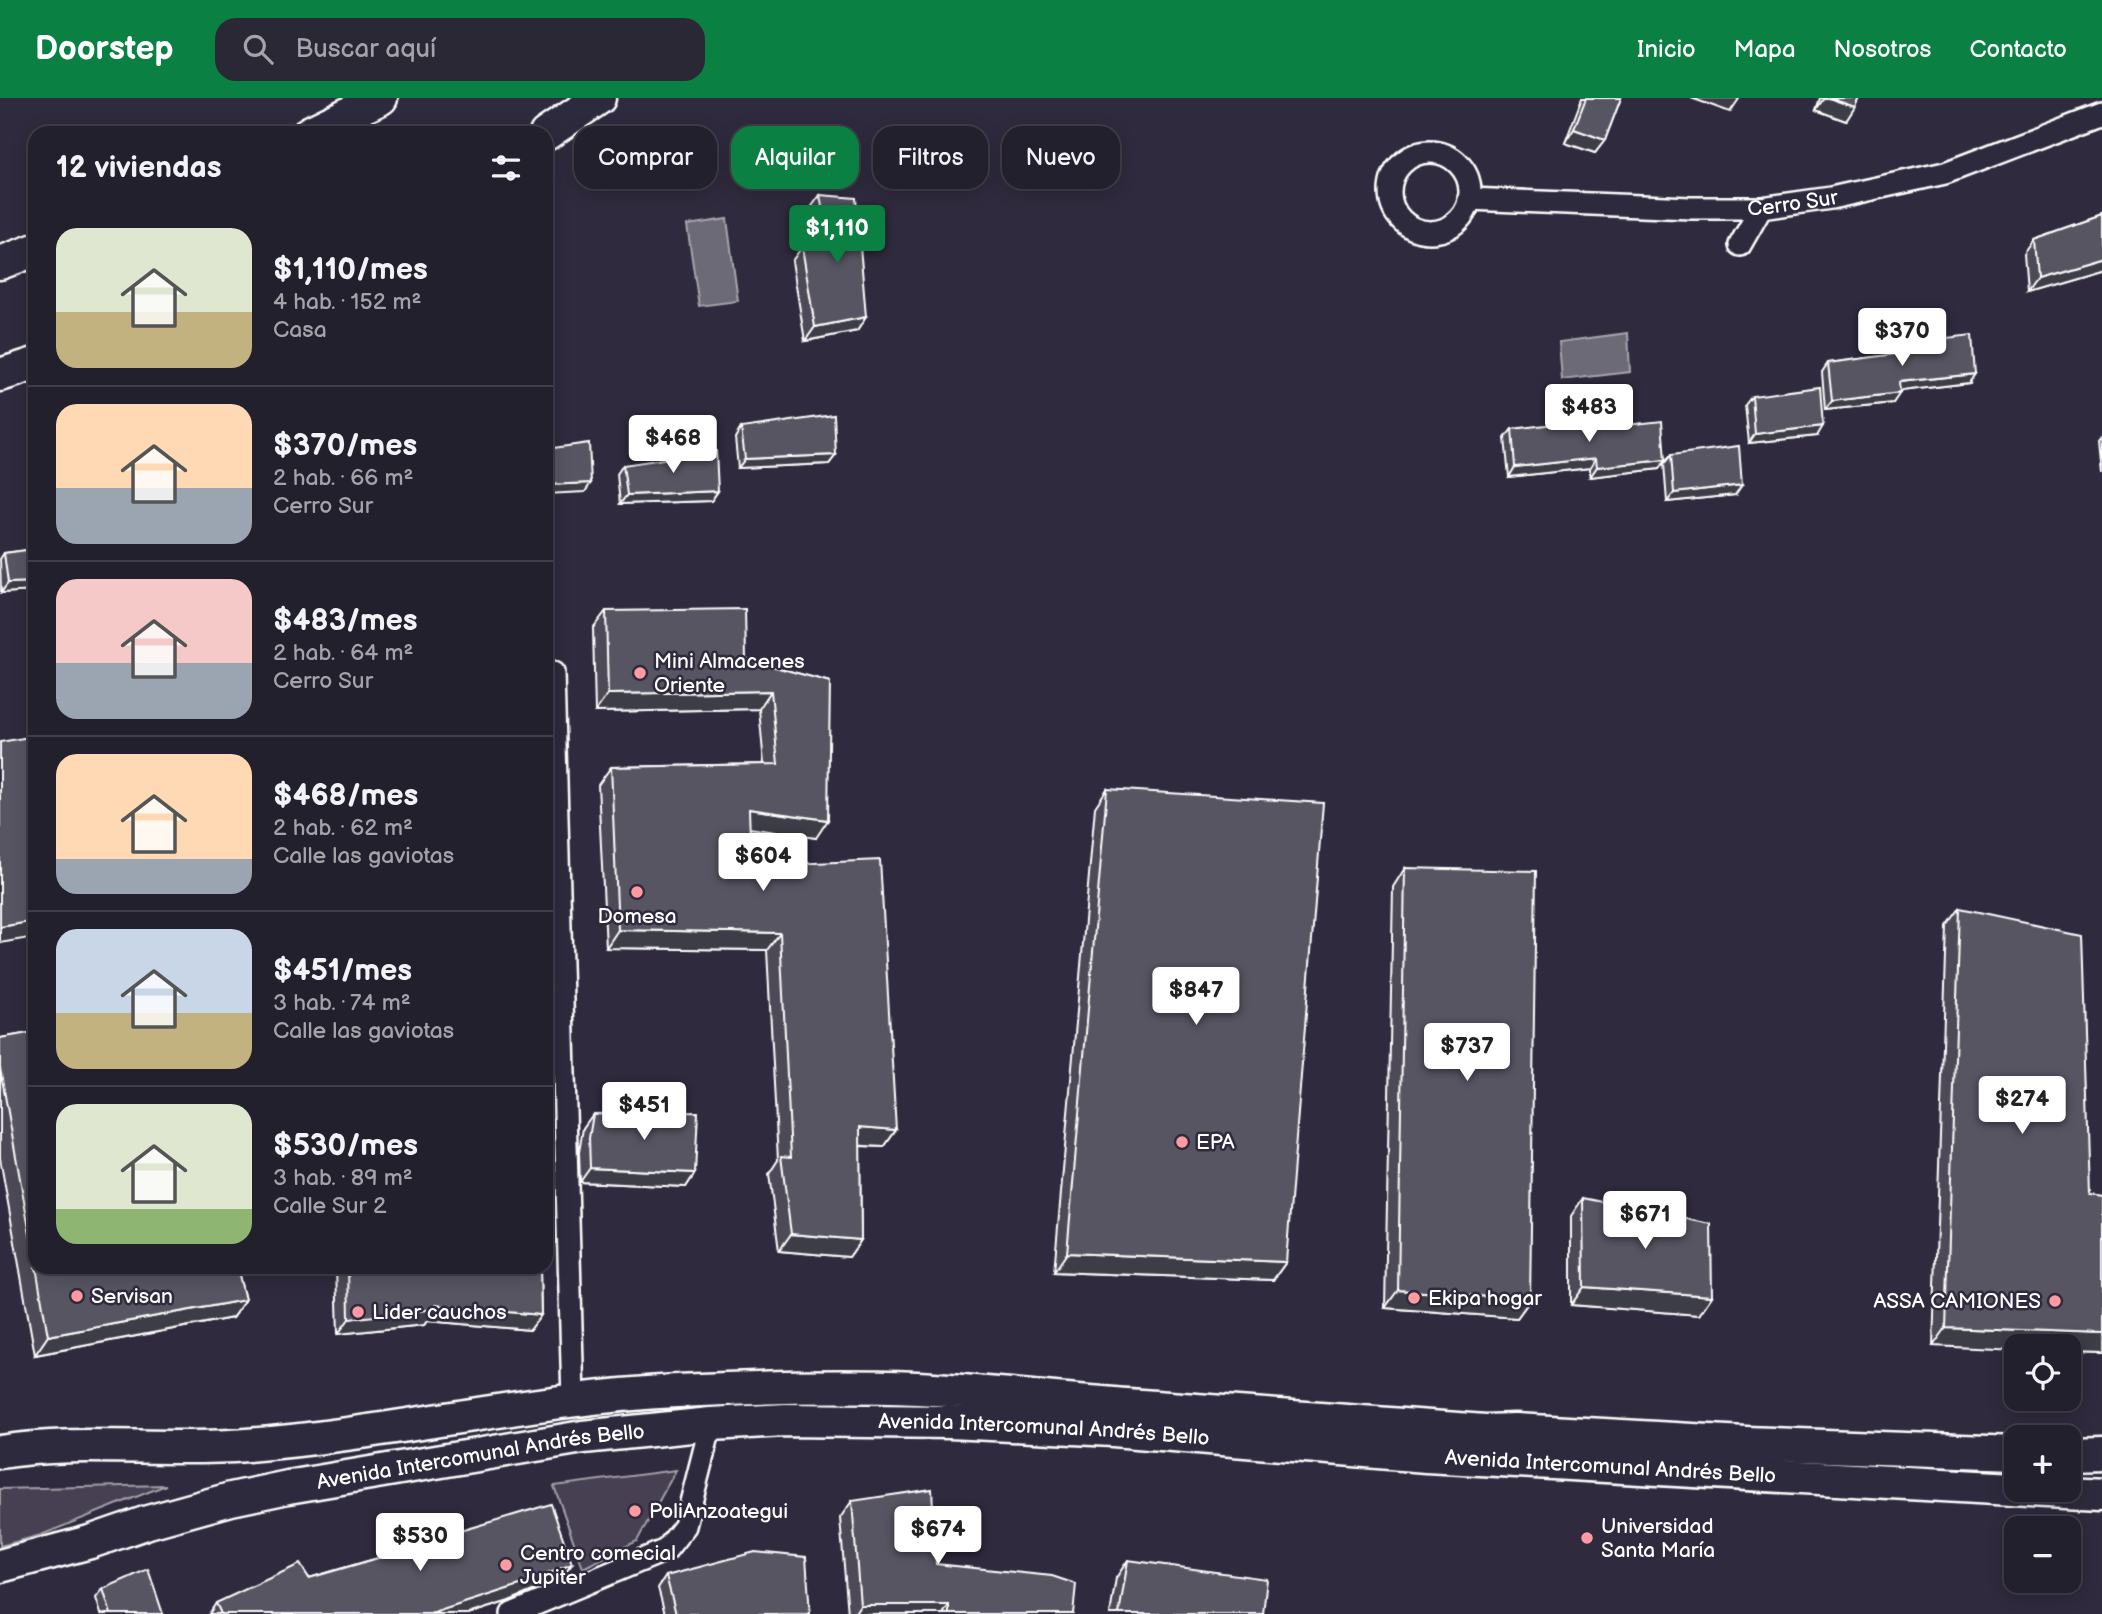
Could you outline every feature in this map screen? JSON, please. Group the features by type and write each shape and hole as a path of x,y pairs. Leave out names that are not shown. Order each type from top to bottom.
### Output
{"main road":[{"path":"323,126 381,98"},
{"path":"553,129 599,98"},
{"path":"0,263 28,253"},
{"path":"0,375 28,366"},
{"name":"Avenida Intercomunal Andrés Bello","path":"0,1452 76,1446 198,1448 250,1445 573,1400 676,1391 916,1388 1485,1431 1515,1430 1745,1443 2004,1453"},
{"name":"Avenida Intercomunal Andrés Bello","path":"0,1566 231,1499 288,1487 583,1437 711,1424 786,1420 897,1421 1113,1430 1426,1456 2102,1494"},
{"path":"2081,1454 2102,1453"}],"street":[{"name":"Cerro Sur","path":"1469,199 1691,208 1760,208 1831,198 1945,173 2102,113"},
{"path":"1740,245 1760,208"},
{"path":"553,673 573,1400"},
{"path":"512,1614 666,1550 685,1526 711,1424"}],"shaded area":[{"path":"727,219 738,301 699,306 687,225"},
{"path":"1628,333 1630,372 1562,380 1559,342"},
{"path":"676,1470 637,1541 583,1568 554,1486"},
{"path":"166,1485 41,1535 0,1546 0,1489"}],"building":[{"path":"1586,98 1621,98 1605,140 1574,129"},
{"path":"1829,98 1859,98 1855,107"},
{"path":"820,195 856,198 866,317 815,327 802,247 828,241"},
{"path":"2102,216 2102,259 2037,278 2034,240"},
{"path":"1972,335 1975,374 1899,382 1900,393 1832,401 1828,363 1905,353 1904,343"},
{"path":"1820,387 1823,426 1755,434 1752,396"},
{"path":"834,415 836,455 745,459 741,428"},
{"path":"1580,421 1581,430 1662,421 1665,460 1597,467 1596,458 1515,467 1512,429"},
{"path":"589,443 591,483 553,485 553,448"},
{"path":"1739,446 1742,485 1674,493 1671,455"},
{"path":"716,451 718,491 627,495 623,465"},
{"path":"28,550 28,582 8,583 4,553"},
{"path":"745,609 746,659 830,682 828,820 749,809 751,866 880,860 896,1130 860,1127 861,1240 791,1234 781,1156 791,1157 780,933 618,930 611,767 778,764 771,691 608,694 606,611"},
{"path":"28,737 28,922 0,927 0,742"},
{"path":"1107,789 1323,803 1286,1262 1067,1253"},
{"path":"1405,868 1536,871 1530,1300 1398,1290"},
{"path":"1960,908 2082,934 2090,1193 2102,1195 2102,1334 1946,1328"},
{"path":"28,1033 28,1223 0,1068 0,1038"},
{"path":"698,1112 695,1173 590,1168 589,1138 593,1114"},
{"path":"1583,1198 1711,1224 1712,1296 1584,1287"},
{"path":"37,1274 239,1274 245,1300 48,1336"},
{"path":"348,1274 540,1274 541,1315 435,1305 435,1309 349,1319"},
{"path":"932,1489 936,1564 1052,1576 1076,1584 1073,1614 949,1614 949,1605 860,1605 852,1501"},
{"path":"551,1504 572,1564 520,1585 430,1614 221,1614 216,1603 300,1564 309,1578 461,1534 460,1531"},
{"path":"755,1552 806,1557 810,1614 676,1614 666,1576"},
{"path":"1128,1560 1267,1579 1263,1614 1119,1614"},
{"path":"148,1569 163,1614 111,1614 103,1589"}],"place":[{"name":"Mini Almacenes Oriente","path":"640,673"},
{"name":"Domesa","path":"637,892"},
{"name":"EPA","path":"1182,1142"},
{"name":"Servisan","path":"77,1296"},
{"name":"Ekipa hogar","path":"1414,1298"},
{"name":"ASSA CAMIONES","path":"2055,1301"},
{"name":"Lider cauchos","path":"358,1312"},
{"name":"PoliAnzoategui","path":"635,1511"},
{"name":"Universidad Santa María","path":"1587,1538"},
{"name":"Centro comecial Jupiter","path":"506,1565"}]}
